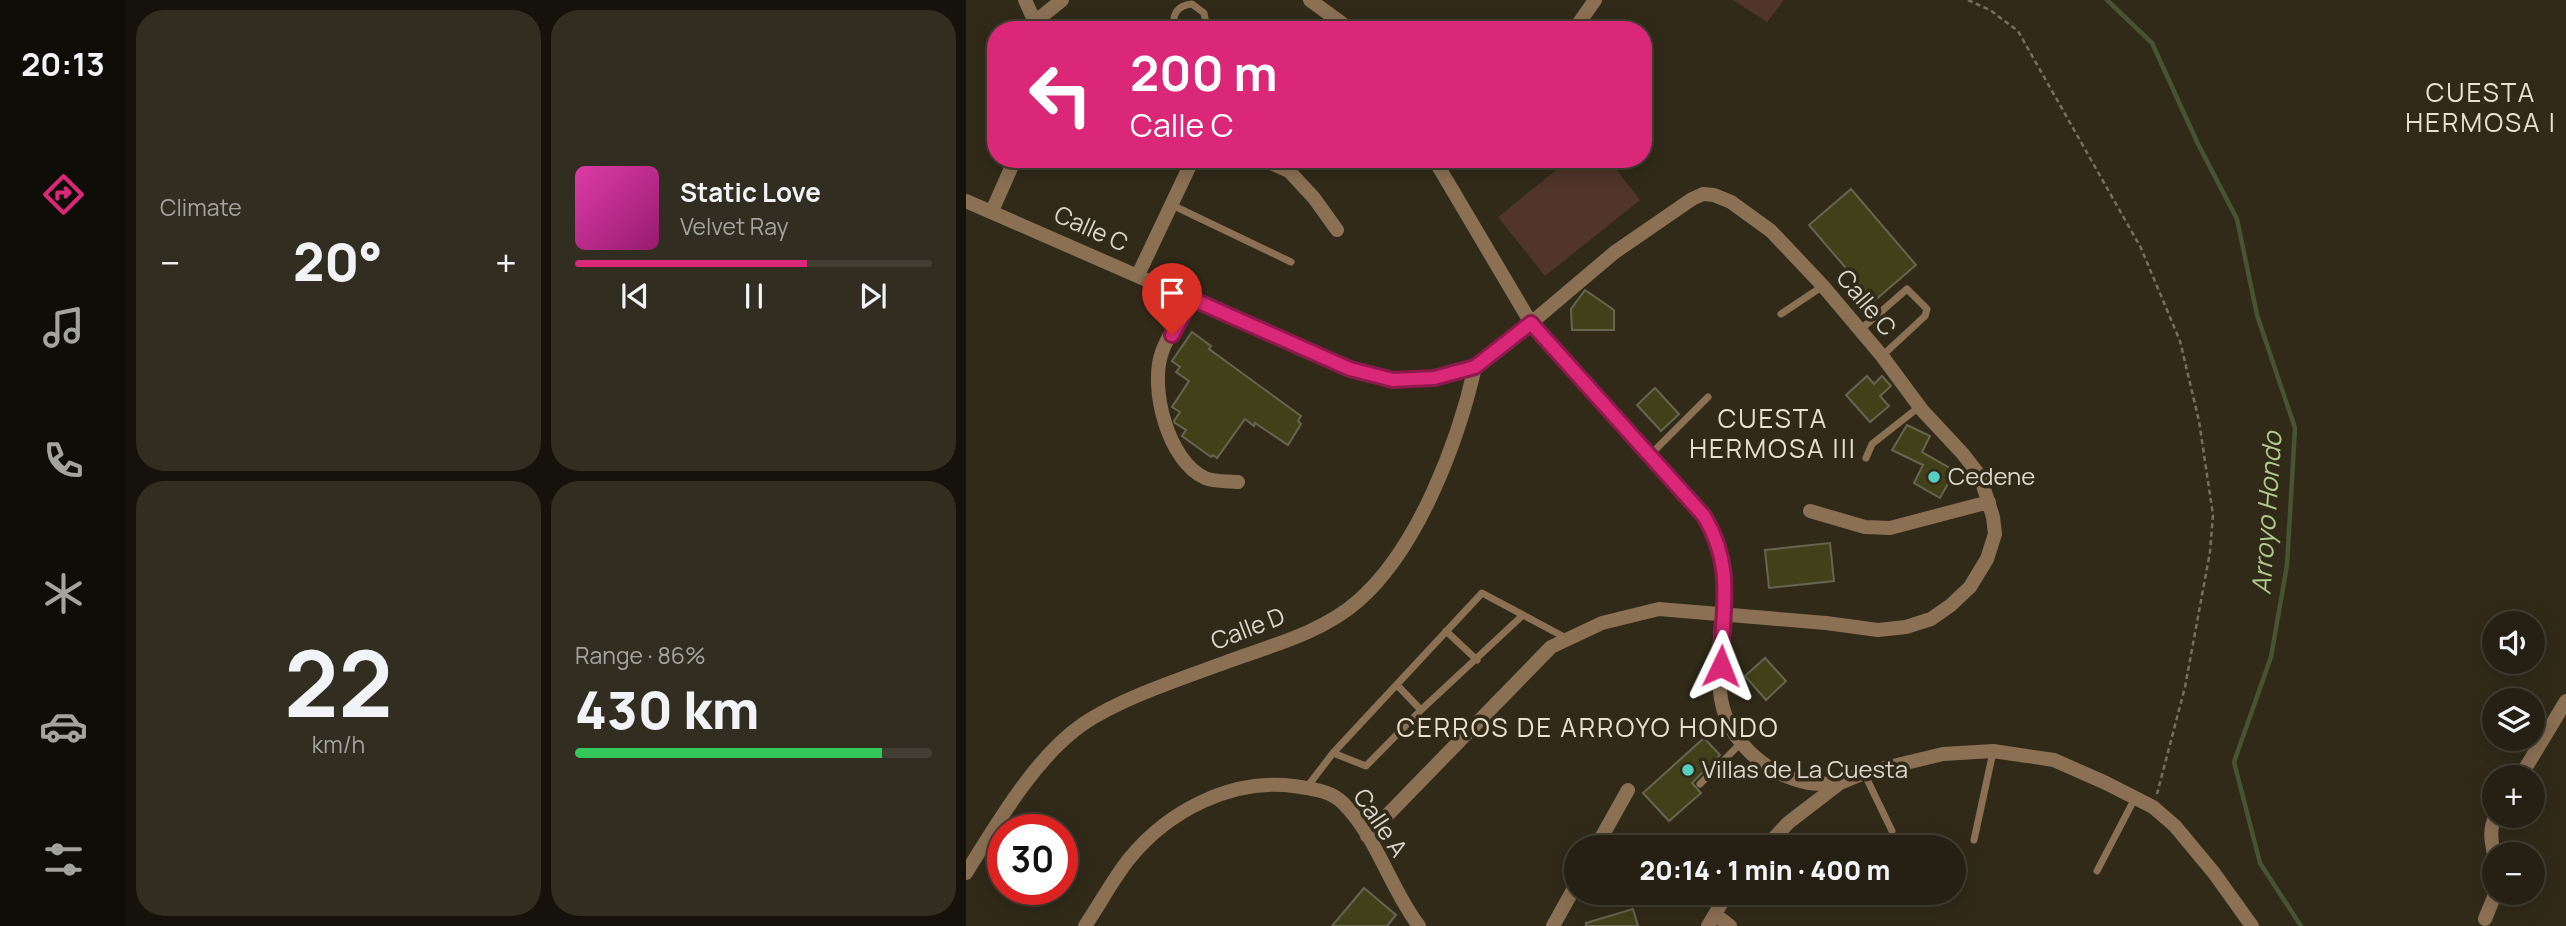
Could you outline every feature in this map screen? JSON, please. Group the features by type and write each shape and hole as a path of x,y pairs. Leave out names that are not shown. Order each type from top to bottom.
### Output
{"street":[{"path":"1025,0 1035,21"},
{"path":"1041,21 1062,0"},
{"path":"1310,0 1339,21"},
{"path":"1580,21 1595,0"},
{"path":"992,211 1011,168"},
{"path":"1138,275 1189,168"},
{"path":"1282,168 1289,171 1314,198 1337,230"},
{"path":"1440,168 1531,323 1704,516 1717,536 1725,577 1720,692 1726,714 1741,743 1757,761 1777,772 1809,783 1840,783"},
{"name":"Calle C","path":"966,201 1350,369 1393,380 1434,378 1475,367 1615,252 1703,194 1714,195 1731,202 1771,231 1823,286 1980,476 1989,502 1995,534 1987,559 1969,587 1951,605 1931,619 1906,628 1878,630 1659,609 1602,624 1551,647 1367,836"},
{"path":"1192,299 1161,352 1158,389 1164,421 1183,460 1206,479 1238,482"},
{"name":"Calle D","path":"966,873 1041,763 1059,743 1084,723 1116,706 1186,677 1321,625 1358,601 1385,572 1406,541 1443,473 1465,412 1475,367"},
{"path":"1810,511 1866,527 1890,528 1989,502"},
{"path":"2528,765 2564,710"},
{"path":"1777,835 1788,823 1840,783 1864,773 1943,754 1993,751 2054,760 2153,807 2175,826 2214,873 2252,926"},
{"name":"Calle A","path":"1085,926 1129,859 1163,825 1186,809 1215,796 1247,788 1281,785 1331,794 1344,803 1367,836 1408,912 1419,926"},
{"path":"1603,835 1628,790"},
{"path":"1553,926 1565,905"},
{"path":"2486,919 2491,905"},
{"path":"1712,921 1730,926"}],"lane":[{"path":"1174,21 1174,14 1187,4 1197,6 1204,13 1204,21"},
{"path":"1171,204 1291,262"},
{"path":"1781,314 1823,286"},
{"path":"1860,330 1907,289 1927,309 1925,316 1882,356"},
{"path":"1649,455 1708,397"},
{"path":"1866,458 1872,444 1920,406"},
{"path":"1306,788 1333,753 1482,593 1569,639"},
{"path":"1333,753 1366,766 1421,710 1523,615"},
{"path":"1446,631 1477,660"},
{"path":"1397,685 1421,710"},
{"path":"1700,784 1741,743"},
{"path":"1974,840 1993,751"},
{"path":"1864,773 1892,831"},
{"path":"2097,871 2135,797"}],"path":[{"path":"1968,0 1990,10 2018,32 2141,248 2180,341 2213,515 2210,552 2185,687 2153,807"}],"shaded area":[{"path":"1733,0 1784,0 1767,22"},
{"path":"1559,168 1615,168 1640,200 1545,276 1498,217"}],"building":[{"path":"1851,189 1916,265 1874,301 1809,225"},
{"path":"1585,290 1614,310 1614,330 1572,330 1571,309"},
{"path":"1192,332 1211,346 1209,349 1301,416 1298,421 1301,424 1288,445 1245,419 1217,458 1213,455 1211,457 1182,436 1186,430 1174,421 1180,412 1172,407 1189,381 1176,372 1180,367 1172,361"},
{"path":"1867,376 1874,384 1882,376 1891,386 1880,396 1889,406 1870,422 1846,395"},
{"path":"1655,388 1679,414 1661,431 1637,405"},
{"path":"1907,425 1930,436 1922,452 1955,471 1940,498 1914,483 1923,465 1892,450"},
{"path":"1830,543 1834,581 1769,588 1765,550"},
{"path":"1765,658 1786,681 1766,700 1745,676"},
{"name":"Villas de La Cuesta","path":"1704,738 1720,755 1692,783 1701,793 1669,821 1643,793"},
{"path":"1364,888 1396,915 1387,926 1332,926"},
{"path":"1633,909 1638,926 1586,926 1586,923"}],"waterway":[{"name":"Arroyo Hondo","path":"2107,0 2152,43 2198,144 2237,219 2257,315 2295,428 2287,565 2271,657 2234,762 2260,863 2301,926"}],"place":[{"name":"Cedene","path":"1934,477"},
{"name":"Villas de La Cuesta","path":"1688,770"}],"district":[{"name":"CUESTA HERMOSA I","path":"2481,108"},
{"name":"CUESTA HERMOSA III","path":"1773,434"},
{"name":"CERROS DE ARROYO HONDO","path":"1588,728"}],"route":[{"path":"1172,335 1192,299 1350,369 1393,380 1434,378 1475,367 1531,323 1595,398 1704,516 1717,536 1725,577 1721,666"}]}
